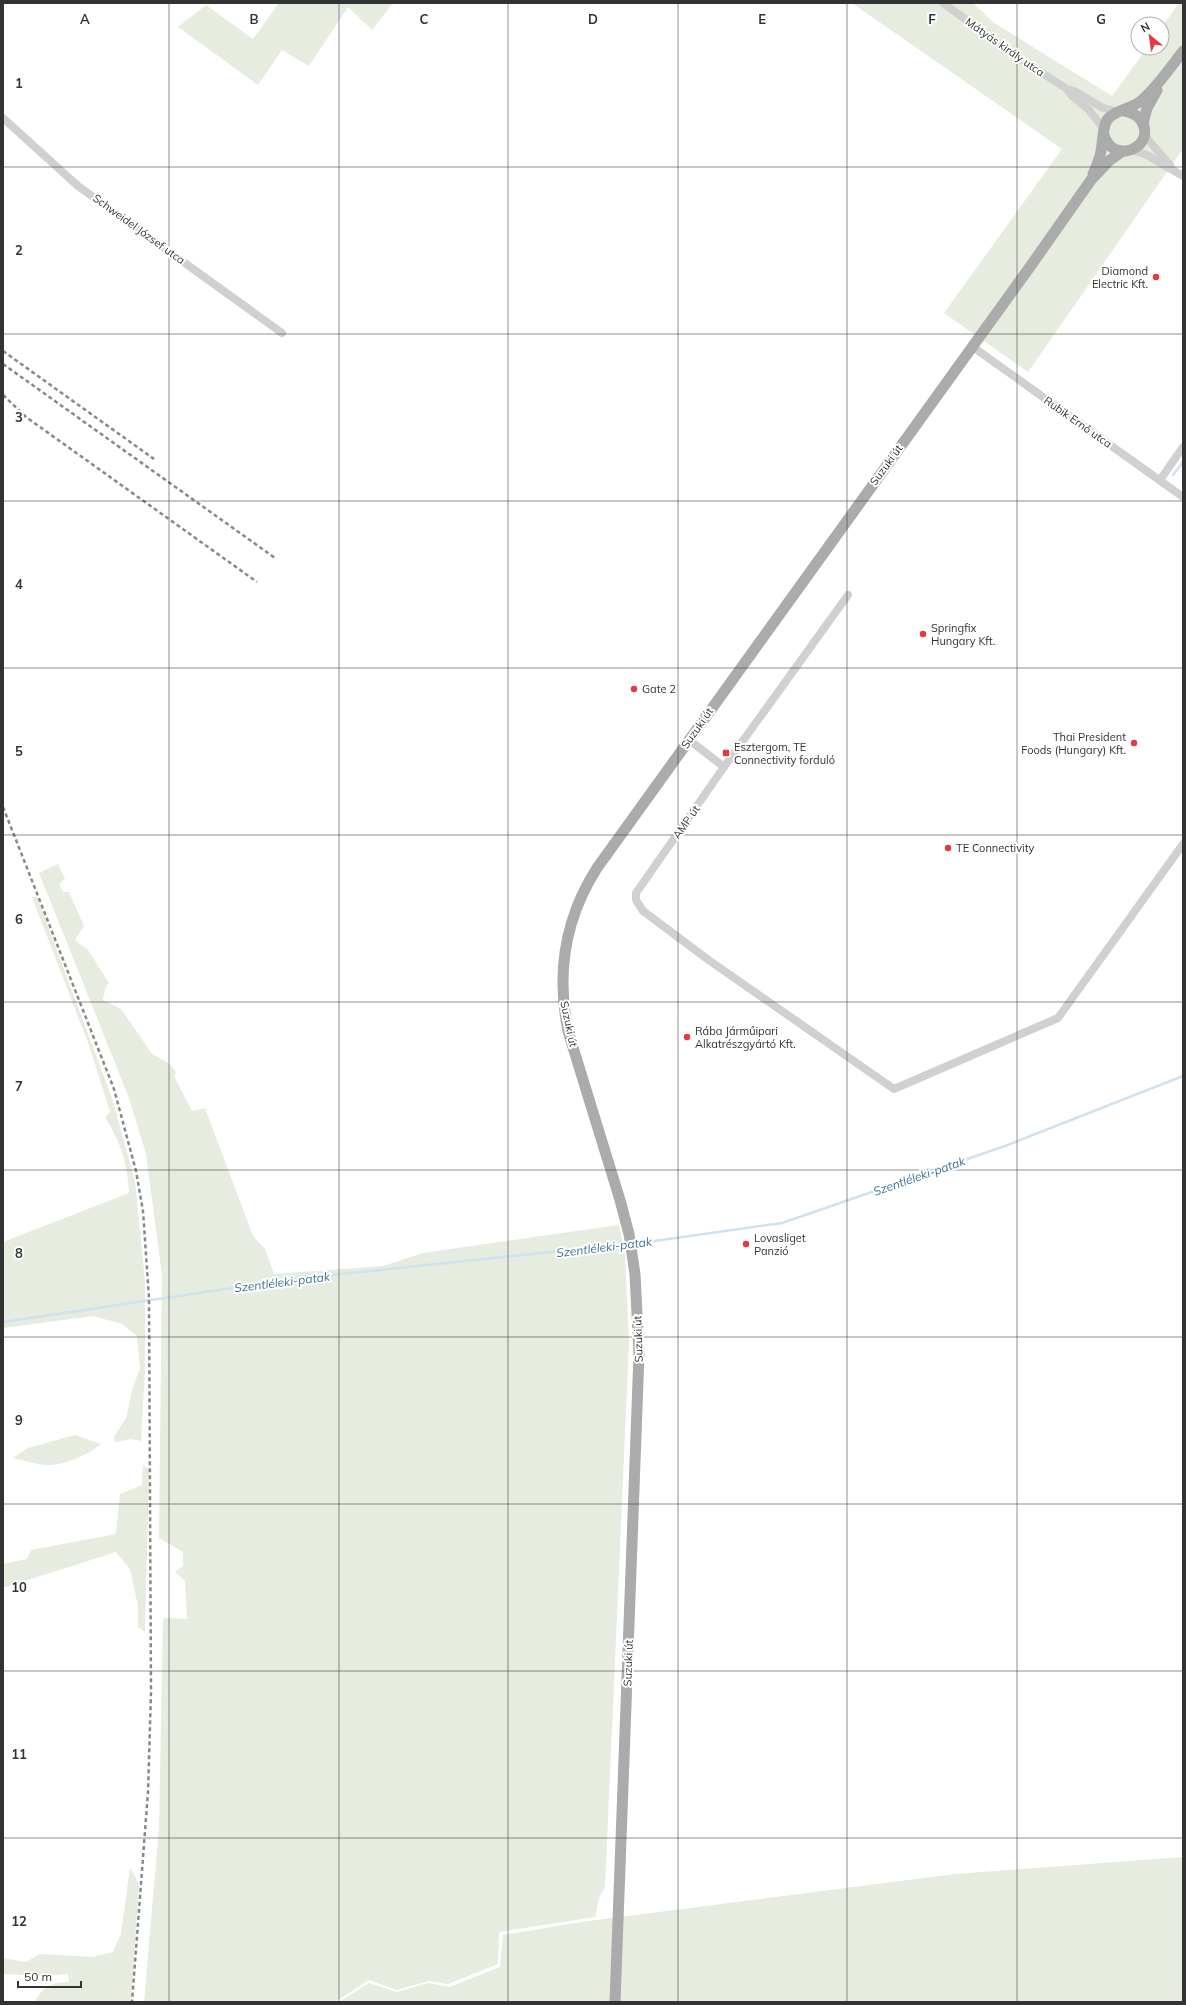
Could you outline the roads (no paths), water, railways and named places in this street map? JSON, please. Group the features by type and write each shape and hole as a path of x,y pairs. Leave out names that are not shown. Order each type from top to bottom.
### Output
{"main road":[{"path":"1091,180 1100,157 1104,132 1108,120 1142,100 1162,79 1183,50"},
{"path":"1091,180 1110,160 1139,145 1144,130 1147,108 1162,79"},
{"path":"1121,112 1136,115 1144,130"},
{"path":"1104,132 1111,147 1127,151"},
{"name":"Suzuki út","path":"615,2002 639,1361 637,1302 629,1234 568,1031 562,992 565,956 572,919 586,886 1091,180"}],"street":[{"name":"Mátyás király utca","path":"943,3 1016,56 1067,89 1074,91 1098,106 1121,112"},
{"name":"Mátyás király utca","path":"1067,89 1071,96 1093,114 1104,132"},
{"name":"Schweidel József utca","path":"3,118 78,186 282,332"},
{"path":"1144,130 1154,149 1180,173"},
{"path":"1127,151 1146,155 1180,173"},
{"name":"Rubik Ernő utca","path":"973,347 1183,497"},
{"path":"1160,480 1183,447"},
{"name":"AMP út","path":"848,595 636,893 636,900 643,911 728,973 894,1089 1058,1018 1183,844"},
{"path":"689,740 724,768"}],"waterway":[{"path":"1173,475 1183,462"},
{"name":"Szentléleki-patak","path":"633,1244 782,1223 1005,1146 1183,1076"},
{"name":"Szentléleki-patak","path":"3,1322 293,1279 628,1244"}],"railway":[{"path":"3,351 154,459"},
{"path":"3,364 275,558"},
{"path":"3,395 26,417 257,582"},
{"path":"3,807 114,1089 136,1171 143,1211 149,1298 151,1692 148,1792 132,2002"}],"place":[{"name":"Diamond Electric Kft.","path":"1156,277"},
{"name":"Springfix Hungary Kft.","path":"923,634"},
{"name":"Gate 2","path":"634,689"},
{"name":"Thai President Foods (Hungary) Kft.","path":"1134,743"},
{"name":"Esztergom, TE Connectivity forduló","path":"726,753"},
{"name":"TE Connectivity","path":"948,848"},
{"name":"Rába Járműipari Alkatrészgyártó Kft.","path":"687,1037"},
{"name":"Lovasliget Panzió","path":"746,1244"}]}
